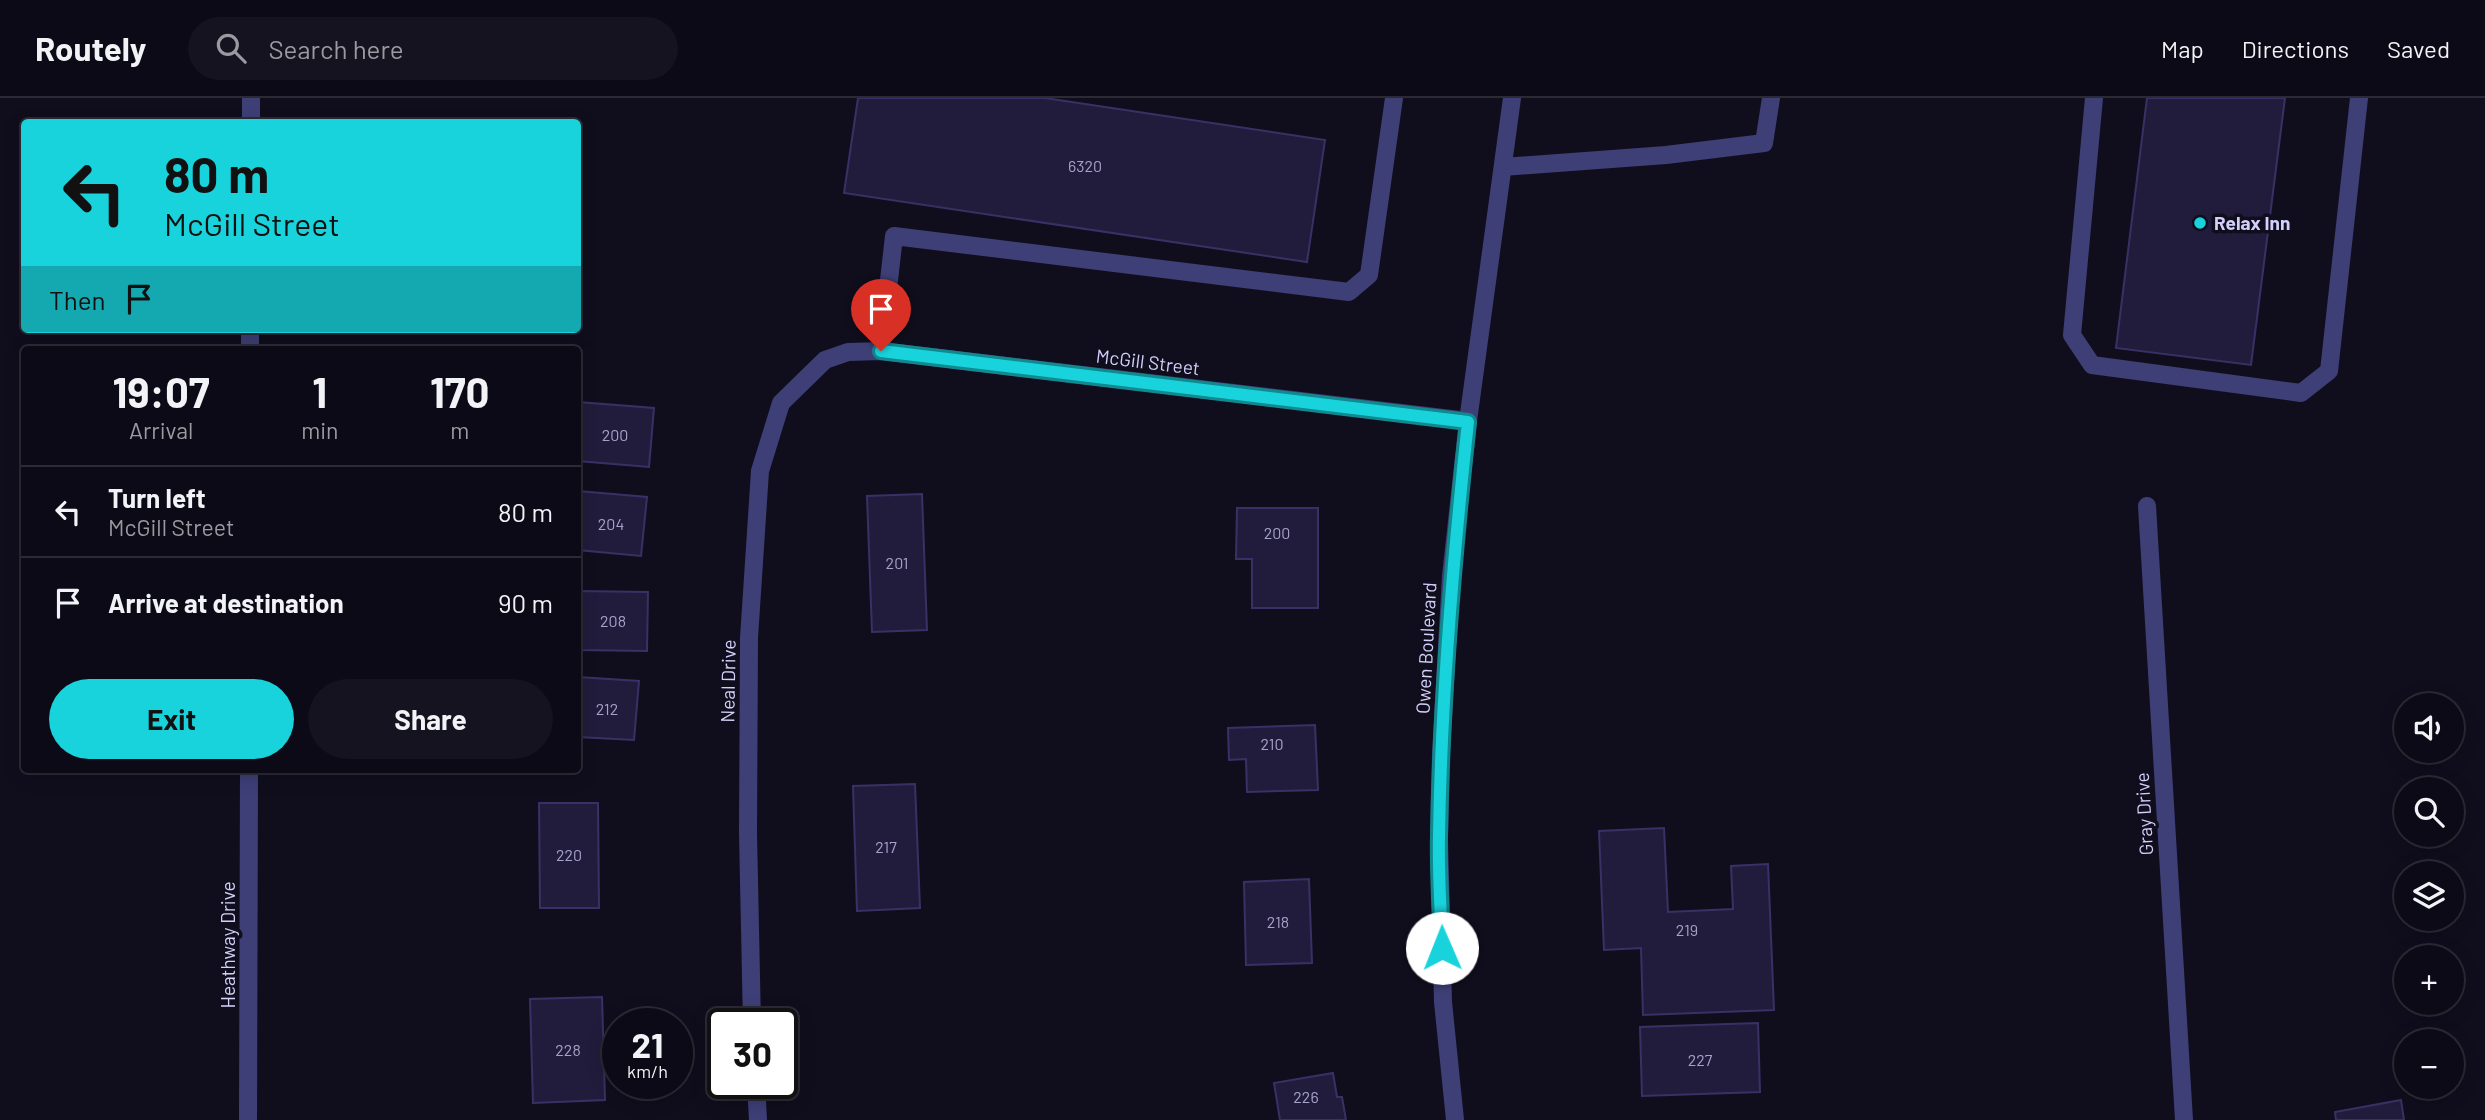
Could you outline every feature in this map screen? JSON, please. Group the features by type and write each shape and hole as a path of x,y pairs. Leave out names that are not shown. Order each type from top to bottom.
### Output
{"street":[{"path":"251,98 251,119"},
{"path":"881,351 894,236 1349,292 1369,275 1394,98"},
{"name":"Owen Boulevard","path":"1455,1120 1443,1002 1439,839 1441,754 1451,576 1468,422 1512,98"},
{"path":"1503,167 1666,155 1764,143 1771,98"},
{"path":"2094,98 2072,335 2092,365 2301,393 2329,371 2359,98"},
{"name":"McGill Street","path":"825,360 848,352 881,351 1468,422"},
{"name":"Neal Drive","path":"752,1008 748,860 750,638 760,471 781,403 825,360"},
{"name":"Gray Drive","path":"2147,506 2184,1120"},
{"name":"Heathway Drive","path":"248,1120 249,773"},
{"path":"757,1099 758,1120"}],"building":[{"path":"858,98 1045,98 1325,140 1307,262 844,193"},
{"name":"Relax Inn","path":"2147,98 2285,98 2251,365 2116,348"},
{"path":"581,402 654,408 649,467 581,461"},
{"path":"581,491 647,497 641,556 581,550"},
{"path":"922,494 927,630 872,632 867,496"},
{"path":"1237,508 1318,508 1318,608 1252,608 1252,559 1236,559"},
{"path":"581,591 648,592 647,651 581,650"},
{"path":"581,677 639,681 634,740 581,737"},
{"path":"1315,725 1318,790 1247,792 1246,759 1229,760 1228,728"},
{"path":"915,784 920,908 857,911 853,786"},
{"path":"539,803 598,803 599,908 540,908"},
{"path":"1664,828 1668,912 1733,909 1731,866 1768,864 1774,1010 1643,1015 1641,948 1604,950 1599,831"},
{"path":"1309,879 1312,963 1246,965 1244,882"},
{"path":"602,997 602,1099 605,1100 533,1103 530,999"},
{"path":"1758,1023 1760,1092 1642,1096 1640,1027"},
{"path":"1333,1073 1337,1097 1342,1097 1346,1120 1280,1120 1274,1083"},
{"path":"2401,1100 2404,1120 2336,1120 2335,1112"}],"place":[{"name":"Relax Inn","path":"2200,223"}],"route":[{"path":"881,351 1468,422 1451,576 1441,754 1439,839 1442,948"}]}
